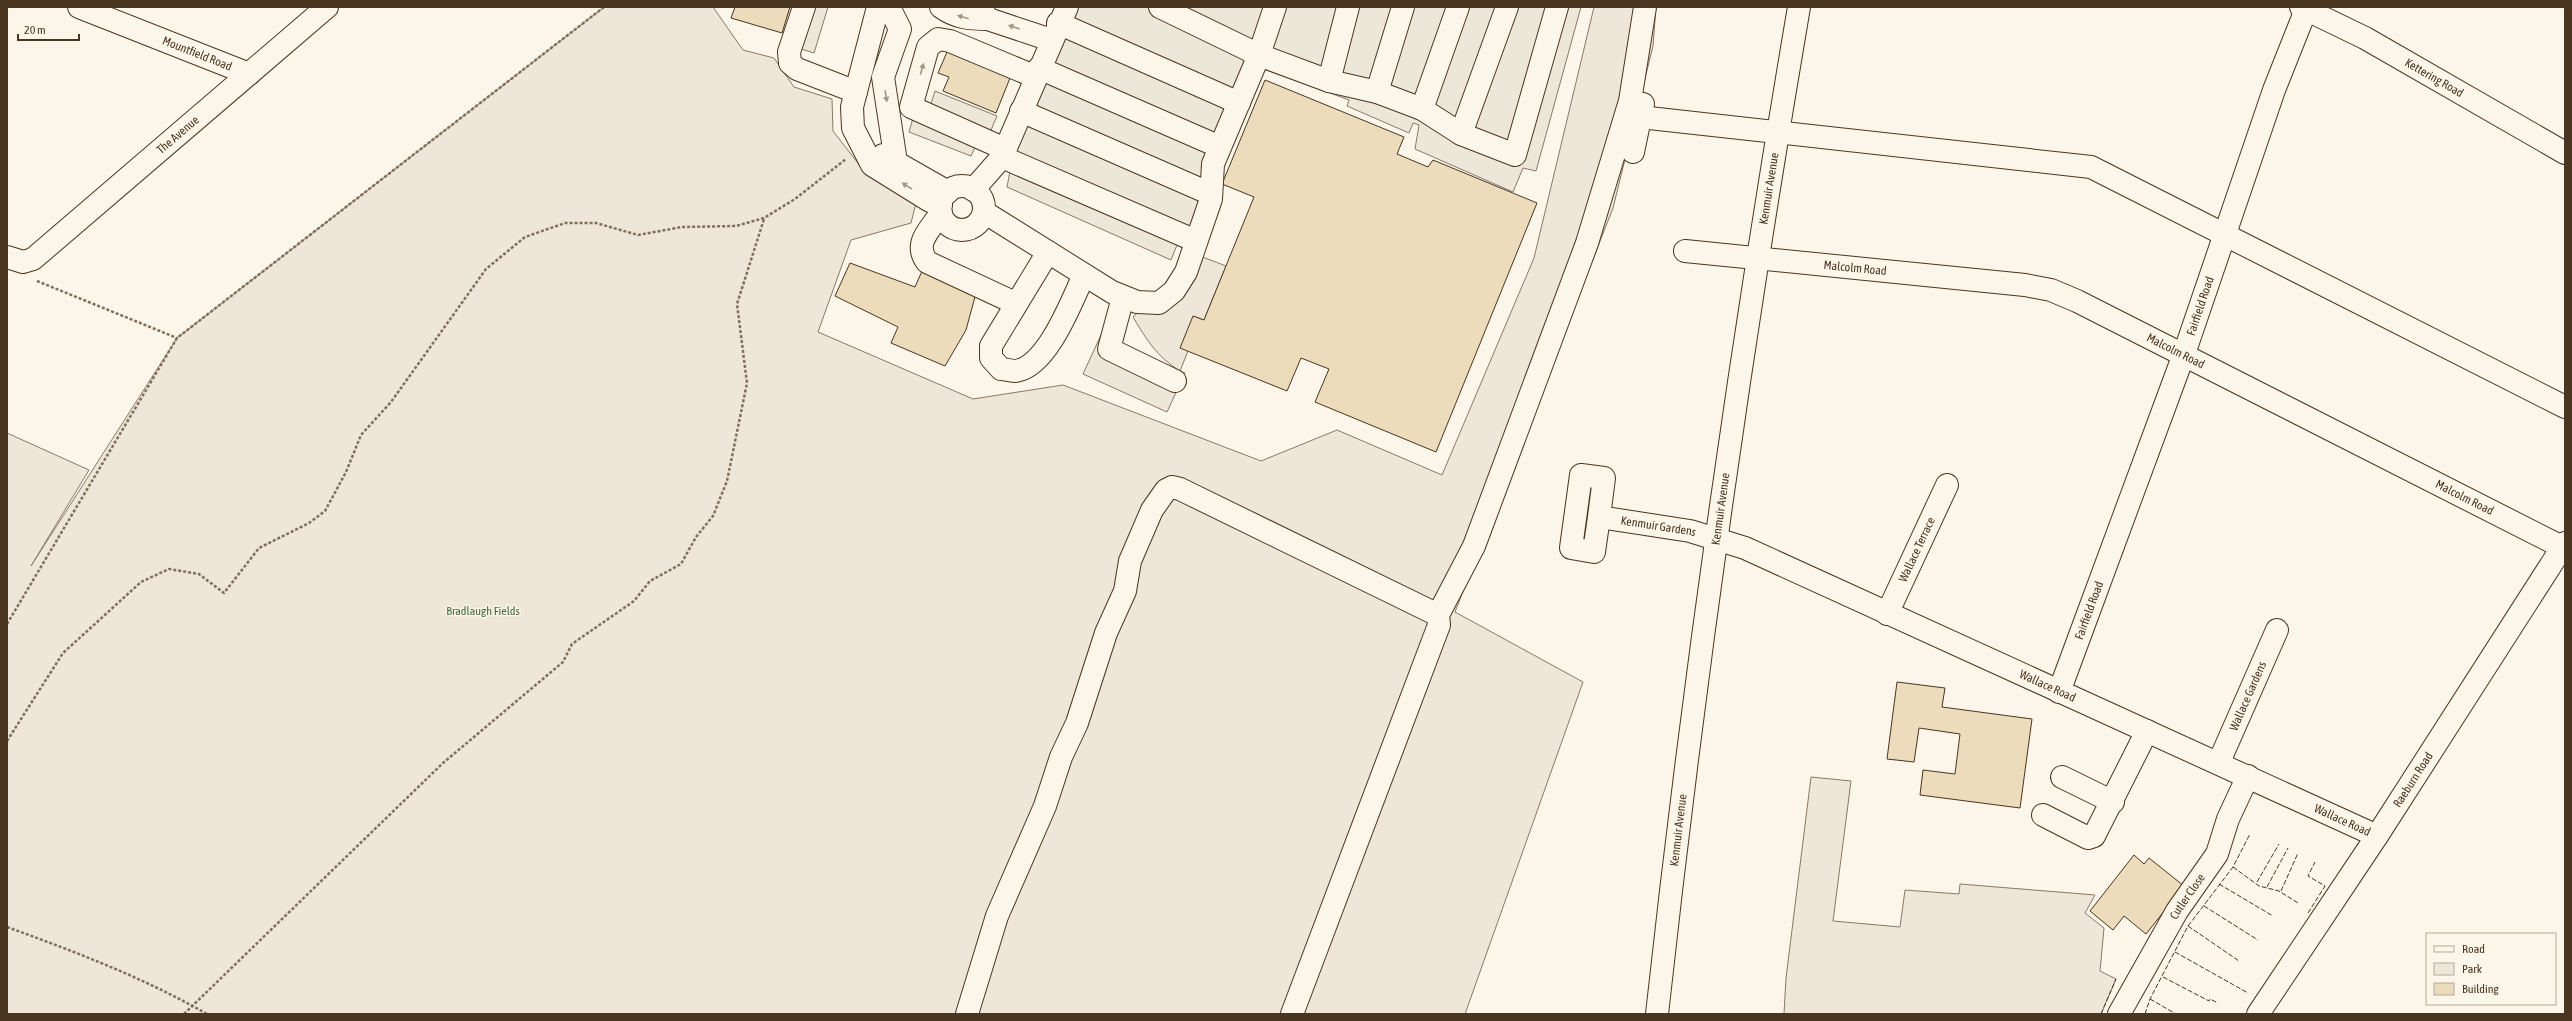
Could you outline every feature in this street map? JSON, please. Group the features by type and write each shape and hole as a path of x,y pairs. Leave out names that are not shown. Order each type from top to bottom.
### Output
{"street":[{"name":"Mountfield Road","path":"79,7 249,74"},
{"name":"The Avenue","path":"28,262 327,7"},
{"path":"804,7 789,52 790,62 798,69 856,92"},
{"path":"878,7 852,107 853,128 863,144 872,165 930,201 943,203"},
{"path":"889,7 900,29 883,77 896,162"},
{"path":"942,7 950,14 970,19 984,13 1059,23 1239,102"},
{"path":"1160,7 1258,55 1329,81 1378,92 1422,109 1461,134 1515,155 1557,7"},
{"path":"984,212 1084,275 1124,296 1138,302 1159,303 1174,291 1186,272 1211,194 1213,164 1258,55 1275,7"},
{"path":"1329,81 1348,7"},
{"path":"1378,92 1403,7"},
{"path":"1422,109 1458,7"},
{"path":"1461,134 1508,7"},
{"path":"1292,1014 1439,625 1438,615 1474,546 1587,243 1630,102 1645,7"},
{"name":"Kenmuir Avenue","path":"1657,1014 1717,538 1758,259 1799,7"},
{"name":"Kettering Road","path":"2305,8 2365,38 2565,152"},
{"name":"Fairfield Road","path":"2059,692 2184,354 2274,90 2305,8"},
{"path":"973,190 1004,153 1059,23"},
{"path":"1196,241 1004,153 911,107 928,47 938,39 950,41 1038,72 1220,147"},
{"path":"1633,152 1648,77"},
{"path":"1021,111 1211,194"},
{"path":"1640,117 2092,167 2565,407"},
{"path":"863,144 896,162 943,203 946,222 960,230 974,227 984,212 984,203 973,190 962,186 943,203 920,244 921,254 927,262 1015,303"},
{"name":"Malcolm Road","path":"1685,251 2025,285 2051,290 2184,354 2564,545"},
{"path":"1048,252 1015,303 991,346 991,358 1001,369 1016,371 1034,360 1050,345 1084,275"},
{"path":"7,257 28,262"},
{"path":"1124,296 1109,349 1175,381"},
{"name":"Wallace Terrace","path":"1887,614 1947,485"},
{"path":"966,1014 997,916 1045,806 1061,757 1077,723 1106,633 1125,591 1130,561 1152,510 1166,490 1172,487 1180,489 1438,615"},
{"name":"Kenmuir Gardens","path":"1600,516 1690,530 1717,538"},
{"name":"Wallace Road","path":"1717,538 1745,548 2059,692 2219,762 2377,836"},
{"name":"Raeburn Road","path":"2258,1014 2377,836 2564,545"},
{"name":"Wallace Gardens","path":"2219,762 2277,630"},
{"path":"2043,815 2091,838 2113,802 2147,731"},
{"name":"Cutler Close","path":"2119,1014 2177,911 2217,854 2228,819 2248,776"},
{"path":"2062,777 2113,802"}],"path":[{"path":"7,624 177,338 604,7"},
{"path":"7,741 63,653 141,582 170,569 199,574 224,593 259,548 309,522 325,511 346,472 361,435 391,402 486,269 525,237 565,223 596,223 638,235 682,227 736,226 764,218 832,172 863,144"},
{"path":"184,1014 443,763 563,662 572,644 634,601 650,581 681,564 696,537 713,516 727,481 747,383 737,304 764,218"},
{"path":"28,262 37,282 177,338"},
{"path":"7,928 76,952 193,1006 207,1014"}],"green space":[{"name":"Bradlaugh Fields","path":"604,7 713,7 743,50 774,58 794,87 832,99 833,131 868,176 916,203 911,223 851,240 818,332 973,399 1063,385 1261,461 1337,430 1442,475 1534,258 1594,7 1656,7 1653,46 1613,208 1455,612 1583,682 1465,1014 7,1014 7,433 89,470 31,566 177,338"},
{"path":"1200,256 1226,266 1204,320 1193,316 1188,351 1180,371 1158,354 1133,317"},
{"path":"1811,777 1851,781 1833,921 1900,927 1905,890 1959,894 1960,884 2095,895 2085,913 2104,928 2100,971 2116,979 2101,1014 1784,1014 1786,978"}],"shaded area":[{"path":"794,7 828,7 814,53 782,43"},
{"path":"1076,7 1581,7 1536,171 1523,168 1513,192 1415,149 1419,125 1413,123 1409,133 1347,106 1349,100 1258,66 1213,189 1195,254 1177,245 1171,260 1007,187 1014,150"},
{"path":"935,91 997,116 991,130 984,128 971,156 909,132 918,101 930,107"},
{"path":"1101,335 1185,373 1167,412 1083,374"}],"building":[{"path":"735,7 790,7 782,33 731,18"},
{"path":"947,52 1010,78 996,113 943,91 949,77 938,73"},
{"path":"1265,80 1404,137 1397,154 1428,167 1433,160 1537,203 1436,452 1315,402 1329,369 1301,358 1287,391 1180,348 1193,316 1204,320 1254,197 1222,184"},
{"path":"850,263 915,287 922,271 976,293 966,330 945,366 891,343 898,327 835,296"},
{"path":"1897,682 1945,688 1942,707 2032,719 2020,808 1920,795 1923,770 1955,774 1960,734 1919,728 1914,762 1887,759"},
{"path":"2134,855 2144,864 2149,858 2184,886 2146,934 2124,916 2113,930 2090,911"}],"fence":[{"path":"2145,1014 2150,999 2188,926 2233,867 2250,834"},
{"path":"2257,882 2279,844"},
{"path":"2267,887 2288,848"},
{"path":"2281,891 2298,853"},
{"path":"2308,913 2325,886 2308,876 2315,862"},
{"path":"2233,867 2259,886 2279,891 2298,903"},
{"path":"2219,884 2273,916"},
{"path":"2204,906 2258,940"},
{"path":"2188,926 2239,961"},
{"path":"2175,952 2248,993"},
{"path":"2163,977 2209,1001 2210,999 2218,1003"},
{"path":"2101,1014 2116,979"},
{"path":"2150,999 2176,1014"}]}
